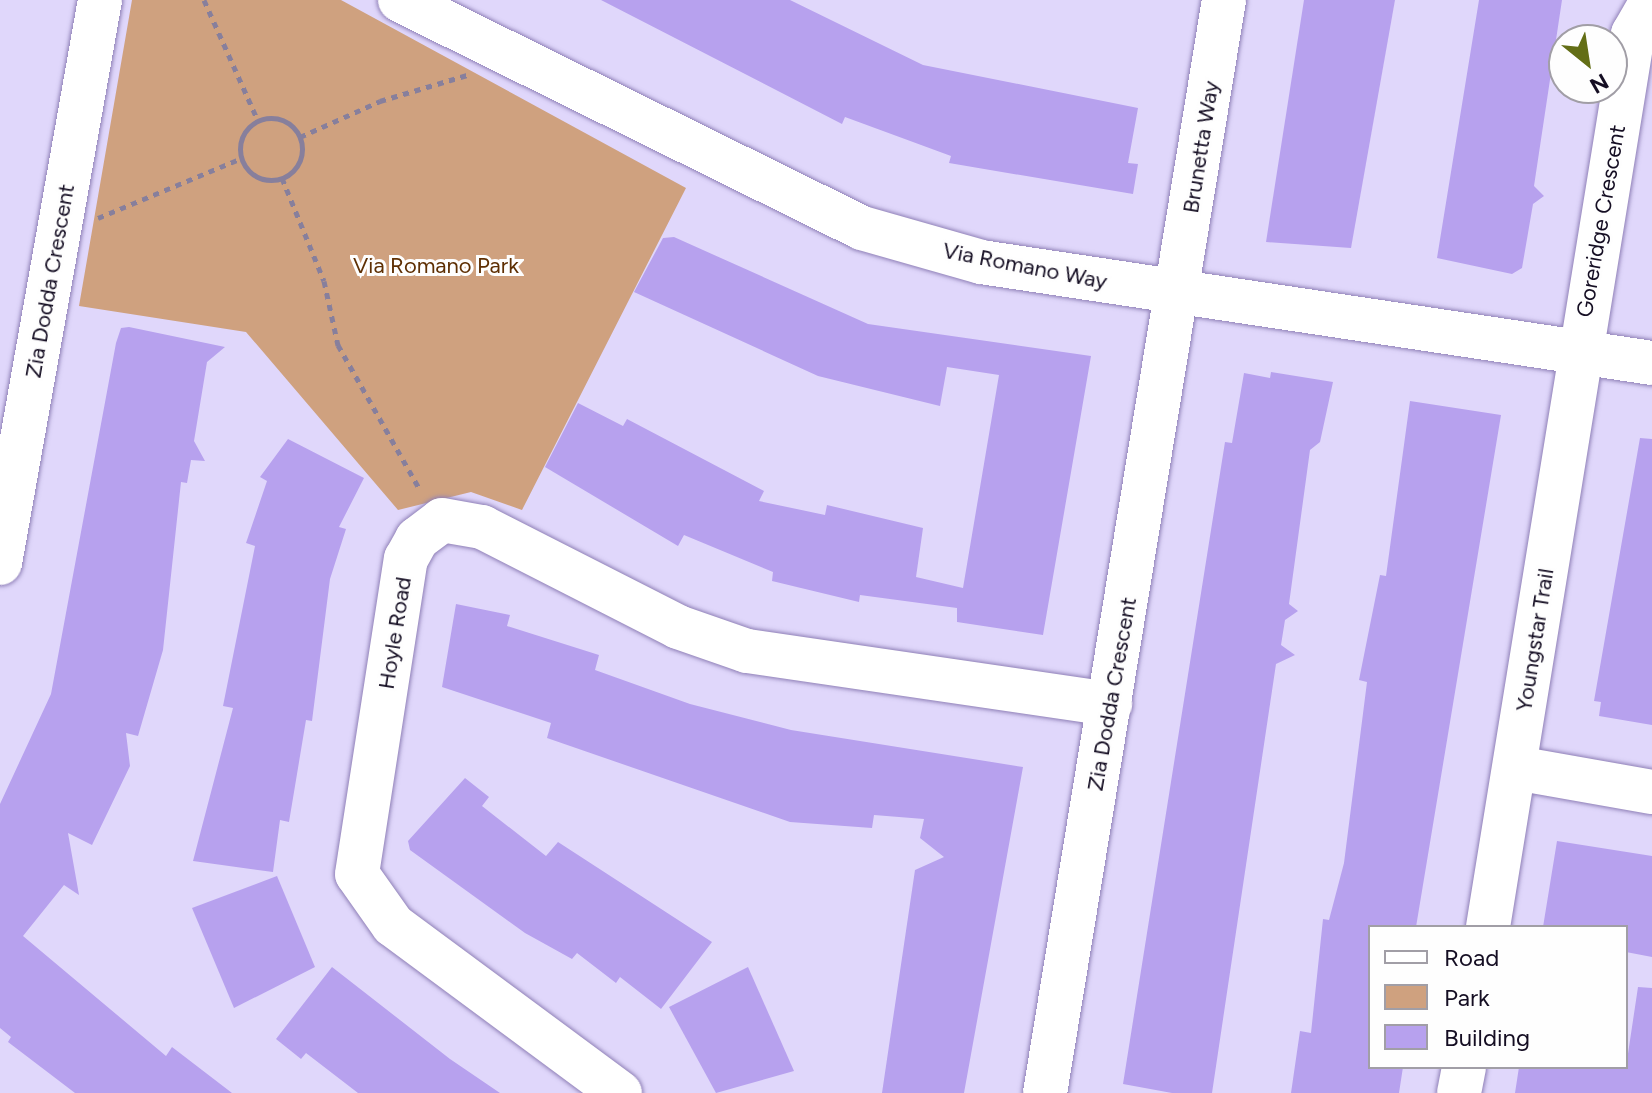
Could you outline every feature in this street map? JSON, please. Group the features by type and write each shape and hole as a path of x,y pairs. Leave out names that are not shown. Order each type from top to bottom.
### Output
{"street":[{"name":"Zia Dodda Crescent","path":"0,563 100,0"},
{"name":"Via Romano Way","path":"400,0 506,56 862,228 981,262 1179,295 1652,363"},
{"name":"Brunetta Way","path":"1179,295 1224,0"},
{"name":"Goreridge Crescent","path":"1578,352 1633,34 1652,1"},
{"name":"Zia Dodda Crescent","path":"1045,1093 1179,295"},
{"name":"Youngstar Trail","path":"1488,925 1516,768 1578,352"},
{"path":"442,520 482,527 678,627 747,651 1110,704"},
{"name":"Hoyle Road","path":"442,520 417,539 406,559 357,874 393,925 620,1093"},
{"path":"1516,768 1652,792"},
{"path":"1459,1093 1464,1069"}],"path":[{"path":"204,0 258,121"},
{"path":"300,137 506,56"},
{"path":"258,121 286,121 300,137 301,158 282,178 255,175 242,158 243,136 258,121"},
{"path":"58,236 242,158"},
{"path":"282,178 349,369 442,520"}],"green space":[{"name":"Via Romano Park","path":"132,0 341,0 686,188 522,510 471,492 398,510 246,332 79,306"}],"building":[{"path":"601,0 790,0 923,65 1138,108 1128,163 1138,164 1133,194 949,163 951,156 845,117 842,124"},
{"path":"1304,0 1395,0 1351,248 1266,242"},
{"path":"1479,0 1562,0 1558,24 1548,24 1548,93 1534,186 1544,196 1533,204 1522,268 1512,274 1437,258"},
{"path":"674,237 868,324 1091,356 1043,635 957,622 957,608 860,595 859,602 772,581 773,572 684,535 678,546 545,467 578,403 623,426 627,419 764,491 759,501 825,515 827,505 923,528 916,577 963,588 999,375 947,367 940,406 818,376 634,292 663,238"},
{"path":"129,327 225,347 207,362 194,441 205,461 191,460 187,483 181,482 163,650 138,736 126,733 130,766 92,845 68,833 79,895 64,885 23,936 166,1056 172,1047 232,1093 75,1093 8,1042 11,1037 0,1028 0,804 51,694 116,343 121,328"},
{"path":"1271,372 1333,382 1320,442 1310,450 1289,604 1298,611 1285,620 1281,645 1295,655 1276,664 1212,1093 1172,1093 1123,1084 1225,442 1232,443 1244,373 1270,378"},
{"path":"1410,401 1501,415 1416,925 1368,925 1368,1069 1403,1069 1399,1093 1291,1093 1300,1031 1311,1033 1323,919 1329,920 1344,863 1367,682 1359,680 1380,575 1386,576"},
{"path":"1640,438 1652,439 1652,725 1599,716 1601,702 1594,701"},
{"path":"288,439 364,478 339,527 346,529 330,579 312,721 306,720 289,822 280,820 273,872 193,861 233,708 223,706 255,546 246,543 267,481 260,477"},
{"path":"456,604 510,615 507,626 599,655 595,670 690,704 791,730 1023,767 964,1093 882,1093 915,870 944,857 920,838 924,819 874,815 872,828 790,822 547,738 551,723 442,687"},
{"path":"465,778 489,797 482,806 546,856 558,842 712,942 661,1009 620,977 616,983 577,953 572,959 525,933 410,850 408,841"},
{"path":"1557,841 1652,856 1652,957 1628,952 1628,925 1543,925"},
{"path":"277,876 315,967 234,1008 192,908"},
{"path":"332,967 450,1059 500,1093 358,1093 306,1053 301,1059 276,1039"},
{"path":"748,967 794,1071 716,1093 669,1007"},
{"path":"1638,987 1652,988 1652,1093 1515,1093 1519,1069 1628,1069"}]}
